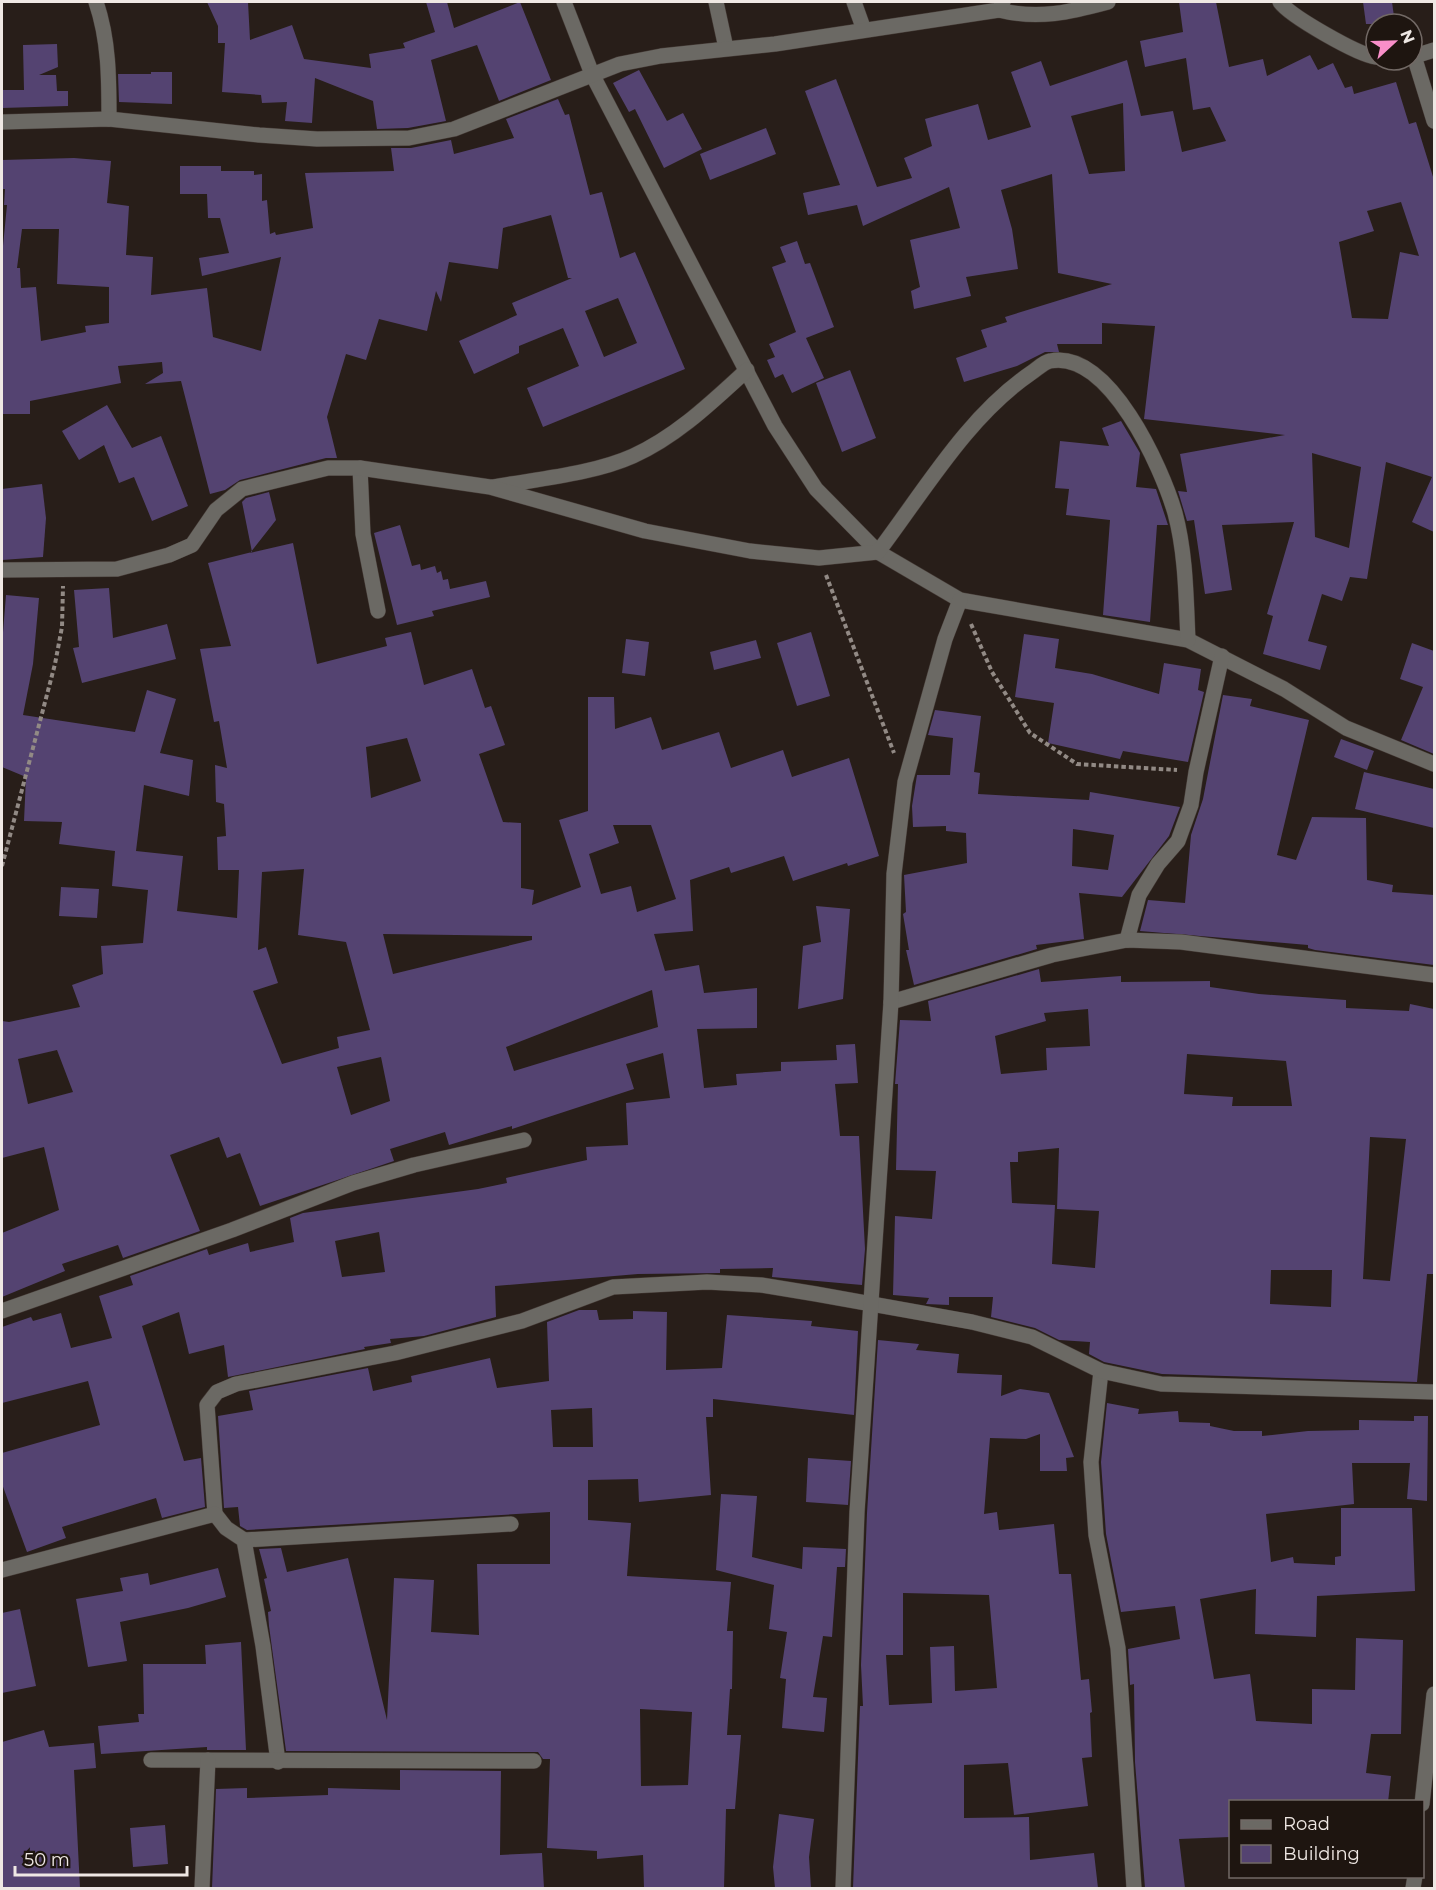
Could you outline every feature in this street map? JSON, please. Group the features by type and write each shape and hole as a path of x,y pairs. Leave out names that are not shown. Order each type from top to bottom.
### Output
{"street":[{"path":"96,2 104,24 110,70 109,119"},
{"path":"564,2 592,74 776,426 816,489 878,552 960,600 1188,640 1284,689 1346,728 1434,764"},
{"path":"716,2 726,48"},
{"path":"854,2 864,30"},
{"path":"2,122 109,119 271,136 409,138 454,129 620,64 661,56 774,45 1001,6 1022,16 1047,16 1108,2"},
{"path":"1280,2 1302,20 1364,54"},
{"path":"1418,72 1434,122"},
{"path":"2,570 117,569 169,555 192,545 216,510 242,489 276,478 328,468 360,468 490,487 645,531 750,551 819,558 878,552 981,414 1014,385 1049,361 1075,361 1093,373 1117,397 1149,450 1175,513 1184,558 1188,640"},
{"path":"490,487 593,467 632,456 673,433 747,370"},
{"path":"360,468 363,534 378,611"},
{"path":"843,1888 857,1512 891,1002 894,874 905,782 945,639 960,600"},
{"path":"1127,940 1139,895 1158,864 1178,841 1191,805 1196,772 1222,656"},
{"path":"891,1002 1052,955 1127,940 1181,942 1434,975"},
{"path":"2,1311 211,1238 353,1183 414,1165 524,1140"},
{"path":"511,1524 244,1540 226,1528 215,1514 207,1405 217,1392 236,1384 395,1353 522,1321 614,1287 707,1282 761,1286 871,1302 972,1322 1032,1338 1101,1371 1161,1384 1434,1392"},
{"path":"1101,1371 1091,1462 1096,1535 1118,1648 1134,1888"},
{"path":"2,1570 215,1514"},
{"path":"244,1540 263,1646 278,1762"},
{"path":"1422,1800 1434,1694"},
{"path":"151,1760 534,1761"},
{"path":"202,1888 208,1760"}],"path":[{"path":"819,558 905,782"},
{"path":"2,866 55,664 62,627 63,570"},
{"path":"960,600 992,672 1030,733 1077,764 1196,772"}],"building":[{"path":"207,2 248,2 250,40 292,25 304,59 371,68 369,54 405,48 403,43 435,32 426,2 447,2 454,28 520,2 551,80 499,101 477,45 431,60 446,121 408,128 377,129 373,101 315,78 312,123 285,121 287,102 262,103 261,95 222,92 225,43 218,43 218,26"},
{"path":"1179,2 1216,2 1229,67 1263,59 1267,76 1310,55 1318,70 1333,63 1345,88 1352,86 1354,94 1396,82 1409,124 1416,122 1434,180 1434,532 1412,522 1432,477 1386,462 1367,579 1350,577 1342,601 1322,594 1308,641 1327,646 1320,670 1263,654 1273,616 1267,614 1294,522 1222,525 1232,590 1205,594 1194,520 1187,521 1178,491 1187,492 1180,454 1285,435 1144,419 1155,326 1102,323 1102,344 1057,344 1059,352 1045,352 1017,366 964,382 956,358 987,347 981,330 1007,322 1005,317 1112,284 1058,273 1052,174 1001,190 1012,229 1018,269 966,277 971,296 914,309 911,291 920,287 910,240 960,228 949,187 863,226 857,205 808,215 803,193 840,185 805,91 836,79 877,187 912,178 904,158 932,146 925,119 978,104 988,140 1031,127 1011,72 1041,61 1050,86 1127,60 1141,116 1173,111 1182,152 1226,141 1210,107 1193,110 1186,58 1145,67 1140,41 1183,32","holes":["1123,103 1125,171 1089,174 1071,116","1401,202 1419,256 1400,252 1388,319 1352,318 1339,242 1374,231 1367,211","1312,453 1361,467 1349,548 1315,537"]},
{"path":"1363,2 1392,2 1393,12 1364,12"},
{"path":"57,44 58,67 39,75 56,75 57,91 68,91 68,106 2,108 2,90 24,90 23,45"},
{"path":"639,70 667,121 683,113 702,149 664,168 635,109 629,112 613,83"},
{"path":"151,72 172,72 172,104 119,102 118,74 151,74"},
{"path":"558,99 565,115 569,114 590,195 602,192 620,258 635,252 685,369 543,427 527,388 579,366 563,328 519,346 519,353 474,374 459,341 517,315 512,303 572,278 568,278 551,215 503,228 498,269 449,262 441,302 436,291 427,331 379,319 366,360 346,354 327,417 337,458 326,458 240,480 225,490 210,494 181,381 145,384 163,373 162,362 118,366 121,383 30,401 30,414 2,414 2,256 7,205 4,205 5,189 2,189 2,160 74,158 111,161 107,203 129,206 126,255 153,257 151,295 207,288 213,337 261,351 281,257 202,276 199,258 229,253 220,218 208,218 207,194 180,194 180,166 221,166 221,171 254,171 254,175 262,174 262,201 267,200 270,234 275,232 276,235 313,228 305,173 394,171 391,148 411,148 451,140 454,154 514,138 506,119","holes":["22,229 59,229 57,284 109,287 109,323 85,326 86,332 41,341 36,287 21,288 20,268 17,268","618,298 637,343 604,357 585,311"]},
{"path":"766,128 776,154 710,180 700,154"},
{"path":"797,241 805,264 810,263 834,327 806,338 824,378 792,393 783,374 775,378 767,360 775,357 769,344 796,332 772,267 786,262 780,247"},
{"path":"850,370 876,438 842,452 816,383"},
{"path":"107,405 132,448 161,436 188,506 152,521 134,477 119,483 104,445 79,460 62,431"},
{"path":"1121,421 1140,453 1136,487 1156,489 1168,525 1157,525 1150,622 1103,615 1110,520 1066,515 1069,489 1055,488 1060,441 1109,446 1102,428"},
{"path":"42,484 46,518 43,557 2,560 2,489"},
{"path":"269,492 276,520 252,551 242,502 246,498"},
{"path":"400,525 412,566 420,564 421,570 435,566 437,573 441,571 443,580 448,579 450,589 486,581 490,597 432,611 434,616 397,625 374,533"},
{"path":"293,543 317,664 387,646 385,638 411,632 424,685 472,669 485,708 491,706 505,745 479,754 503,822 521,823 521,888 534,890 532,905 581,887 559,820 588,811 588,697 614,697 615,729 651,717 662,750 719,732 731,768 783,750 792,777 849,758 879,856 848,866 847,863 793,881 784,856 731,873 729,867 690,880 693,931 654,934 665,971 699,965 704,993 757,988 757,1028 697,1029 704,1088 737,1085 736,1074 781,1071 781,1062 837,1060 836,1045 855,1044 858,1083 835,1084 840,1136 859,1136 865,1249 862,1285 772,1277 773,1268 720,1269 720,1273 638,1274 495,1286 496,1317 424,1336 390,1339 391,1343 228,1377 224,1345 189,1354 179,1312 142,1326 184,1461 201,1458 205,1507 162,1518 156,1498 62,1527 66,1538 27,1552 2,1484 2,1453 100,1425 88,1381 2,1403 2,1327 31,1317 33,1321 61,1313 71,1348 112,1338 99,1296 133,1285 130,1276 207,1249 209,1255 248,1243 250,1252 294,1242 290,1218 303,1213 478,1189 507,1183 506,1178 587,1160 586,1147 628,1145 626,1103 670,1098 663,1053 626,1064 634,1089 512,1129 512,1126 449,1145 445,1132 390,1149 394,1161 260,1206 240,1153 227,1158 219,1137 170,1155 200,1231 123,1258 118,1245 62,1264 65,1271 2,1297 2,1233 59,1210 44,1147 2,1158 2,1021 9,1022 80,1007 72,985 103,974 101,946 143,943 148,890 112,886 115,851 59,844 62,822 24,821 26,777 2,767 2,645 6,595 39,598 33,664 23,715 135,732 147,690 176,699 160,753 193,760 189,796 144,785 136,851 183,856 177,911 237,918 239,870 218,870 217,837 226,836 224,804 216,802 215,765 227,768 219,721 214,722 200,649 231,646 208,563","holes":["407,738 421,781 371,798 366,747","613,825 651,825 676,899 637,912 631,886 601,894 589,854 619,843","304,869 298,935 346,942 370,1030 337,1037 339,1048 282,1064 253,991 278,983 266,947 258,950 262,872","383,934 532,936 532,940 393,974","652,990 658,1027 514,1071 506,1047","57,1050 73,1092 28,1104 18,1059","381,1057 390,1101 351,1115 337,1067","379,1232 385,1272 342,1277 335,1241"]},
{"path":"109,588 113,638 167,624 176,659 82,683 73,648 79,647 74,590"},
{"path":"811,632 830,696 797,706 777,643"},
{"path":"1024,634 1059,639 1055,668 1092,674 1159,694 1164,663 1201,669 1198,690 1204,692 1188,762 1123,751 1120,759 1048,743 1054,703 1015,697"},
{"path":"626,639 649,642 645,676 622,673"},
{"path":"756,640 761,658 714,670 710,652"},
{"path":"1412,643 1434,651 1434,754 1401,740 1423,687 1400,679"},
{"path":"1223,695 1252,699 1250,706 1309,720 1277,855 1296,860 1312,817 1366,818 1367,880 1393,885 1392,892 1434,895 1434,965 1315,950 1308,948 1308,945 1140,931 1148,900 1185,903 1191,835 1203,799"},
{"path":"935,710 981,716 974,772 980,773 978,794 1089,800 1090,792 1180,807 1169,836 1122,897 1079,893 1084,939 1036,945 1037,949 914,985 906,950 909,950 903,914 906,912 904,875 967,863 966,833 946,831 946,826 913,827 912,806 917,775 950,775 953,738 928,735","holes":["1073,829 1114,835 1108,870 1072,866"]},
{"path":"1341,739 1374,751 1367,770 1334,757"},
{"path":"1364,772 1434,789 1434,828 1355,809"},
{"path":"61,887 99,889 97,918 59,916"},
{"path":"816,906 850,909 843,999 798,1009 803,946 821,942"},
{"path":"1039,969 1041,982 1121,976 1121,982 1210,981 1210,987 1259,994 1346,1000 1346,1008 1409,1011 1410,1004 1434,1009 1434,1274 1427,1274 1417,1382 1162,1374 1104,1362 1089,1354 1090,1342 1059,1340 1035,1328 991,1317 993,1297 949,1297 949,1305 926,1304 929,1298 893,1295 895,1216 932,1219 936,1171 896,1170 898,1084 895,1084 900,1020 931,1021 928,1001","holes":["1088,1009 1090,1046 1046,1048 1047,1070 1001,1074 995,1036 1046,1021 1044,1013","1187,1054 1286,1061 1292,1106 1232,1106 1233,1097 1184,1094","1370,1137 1406,1139 1390,1281 1363,1279","1059,1148 1057,1209 1099,1211 1095,1268 1052,1264 1055,1205 1012,1203 1010,1162 1018,1162 1018,1152","1271,1270 1332,1270 1331,1307 1270,1304"]},
{"path":"579,1310 597,1310 599,1320 633,1319 633,1311 667,1312 666,1370 722,1368 727,1315 812,1321 811,1326 858,1331 854,1415 713,1399 713,1417 706,1417 711,1495 639,1502 638,1479 588,1480 588,1520 631,1523 627,1576 731,1582 727,1631 733,1631 732,1689 730,1689 727,1735 741,1735 735,1809 726,1809 724,1888 644,1888 643,1855 597,1859 597,1851 547,1848 550,1759 543,1759 538,1752 286,1751 269,1626 268,1612 271,1611 264,1579 267,1578 259,1549 281,1548 287,1572 348,1558 387,1720 394,1578 434,1580 431,1632 479,1635 477,1564 550,1564 550,1512 247,1530 240,1526 238,1507 224,1508 218,1416 253,1410 249,1391 368,1368 373,1391 412,1382 411,1376 490,1358 497,1388 549,1381 547,1322","holes":["592,1408 593,1447 553,1447 551,1410","640,1709 692,1712 688,1785 641,1786"]},
{"path":"878,1340 919,1344 916,1350 959,1354 957,1373 1002,1375 1001,1396 1020,1389 1049,1393 1074,1457 1066,1458 1067,1471 1040,1471 1040,1434 1026,1439 990,1438 984,1514 997,1512 999,1530 1054,1524 1059,1574 1071,1574 1081,1680 1089,1679 1092,1757 1082,1758 1088,1806 1014,1815 1008,1763 964,1765 964,1818 1029,1817 1030,1860 1094,1853 1098,1888 853,1888 860,1706 863,1706 861,1665 867,1513","holes":["903,1593 989,1595 997,1688 955,1691 954,1646 930,1647 932,1703 889,1705 886,1655 903,1655"]},
{"path":"1107,1403 1139,1409 1138,1414 1178,1411 1179,1422 1210,1423 1210,1426 1234,1431 1262,1431 1262,1436 1308,1431 1359,1430 1359,1420 1414,1421 1414,1416 1428,1416 1427,1501 1407,1499 1410,1463 1352,1463 1354,1504 1266,1514 1271,1562 1293,1557 1294,1563 1335,1565 1335,1557 1341,1556 1341,1508 1412,1508 1415,1591 1317,1596 1316,1637 1255,1634 1256,1589 1200,1599 1214,1679 1250,1674 1256,1721 1312,1724 1312,1689 1355,1690 1356,1638 1403,1640 1401,1734 1371,1734 1366,1773 1391,1776 1388,1800 1229,1800 1229,1837 1179,1839 1185,1888 1145,1888 1135,1762 1134,1684 1130,1685 1128,1649 1180,1639 1175,1606 1121,1612 1106,1534 1101,1462"},
{"path":"808,1458 851,1461 848,1505 806,1502"},
{"path":"721,1494 757,1496 752,1557 802,1569 803,1547 846,1549 845,1567 837,1567 832,1637 823,1636 813,1697 827,1698 824,1732 782,1728 786,1679 780,1678 787,1632 769,1629 774,1585 716,1570"},
{"path":"218,1568 226,1597 188,1608 120,1622 127,1661 88,1667 76,1599 123,1591 120,1578 148,1573 150,1585"},
{"path":"20,1609 36,1686 2,1693 2,1613"},
{"path":"241,1642 246,1750 207,1750 207,1747 101,1754 98,1726 139,1722 138,1714 144,1714 143,1664 206,1664 205,1645"},
{"path":"44,1730 49,1747 94,1743 96,1768 74,1770 80,1888 2,1888 2,1742"},
{"path":"400,1770 501,1771 500,1855 542,1853 544,1888 212,1888 216,1789 247,1788 247,1798 328,1795 328,1788 400,1790"},
{"path":"779,1814 814,1819 809,1857 811,1888 775,1888 773,1867"},
{"path":"165,1825 168,1864 133,1867 130,1828"}]}
